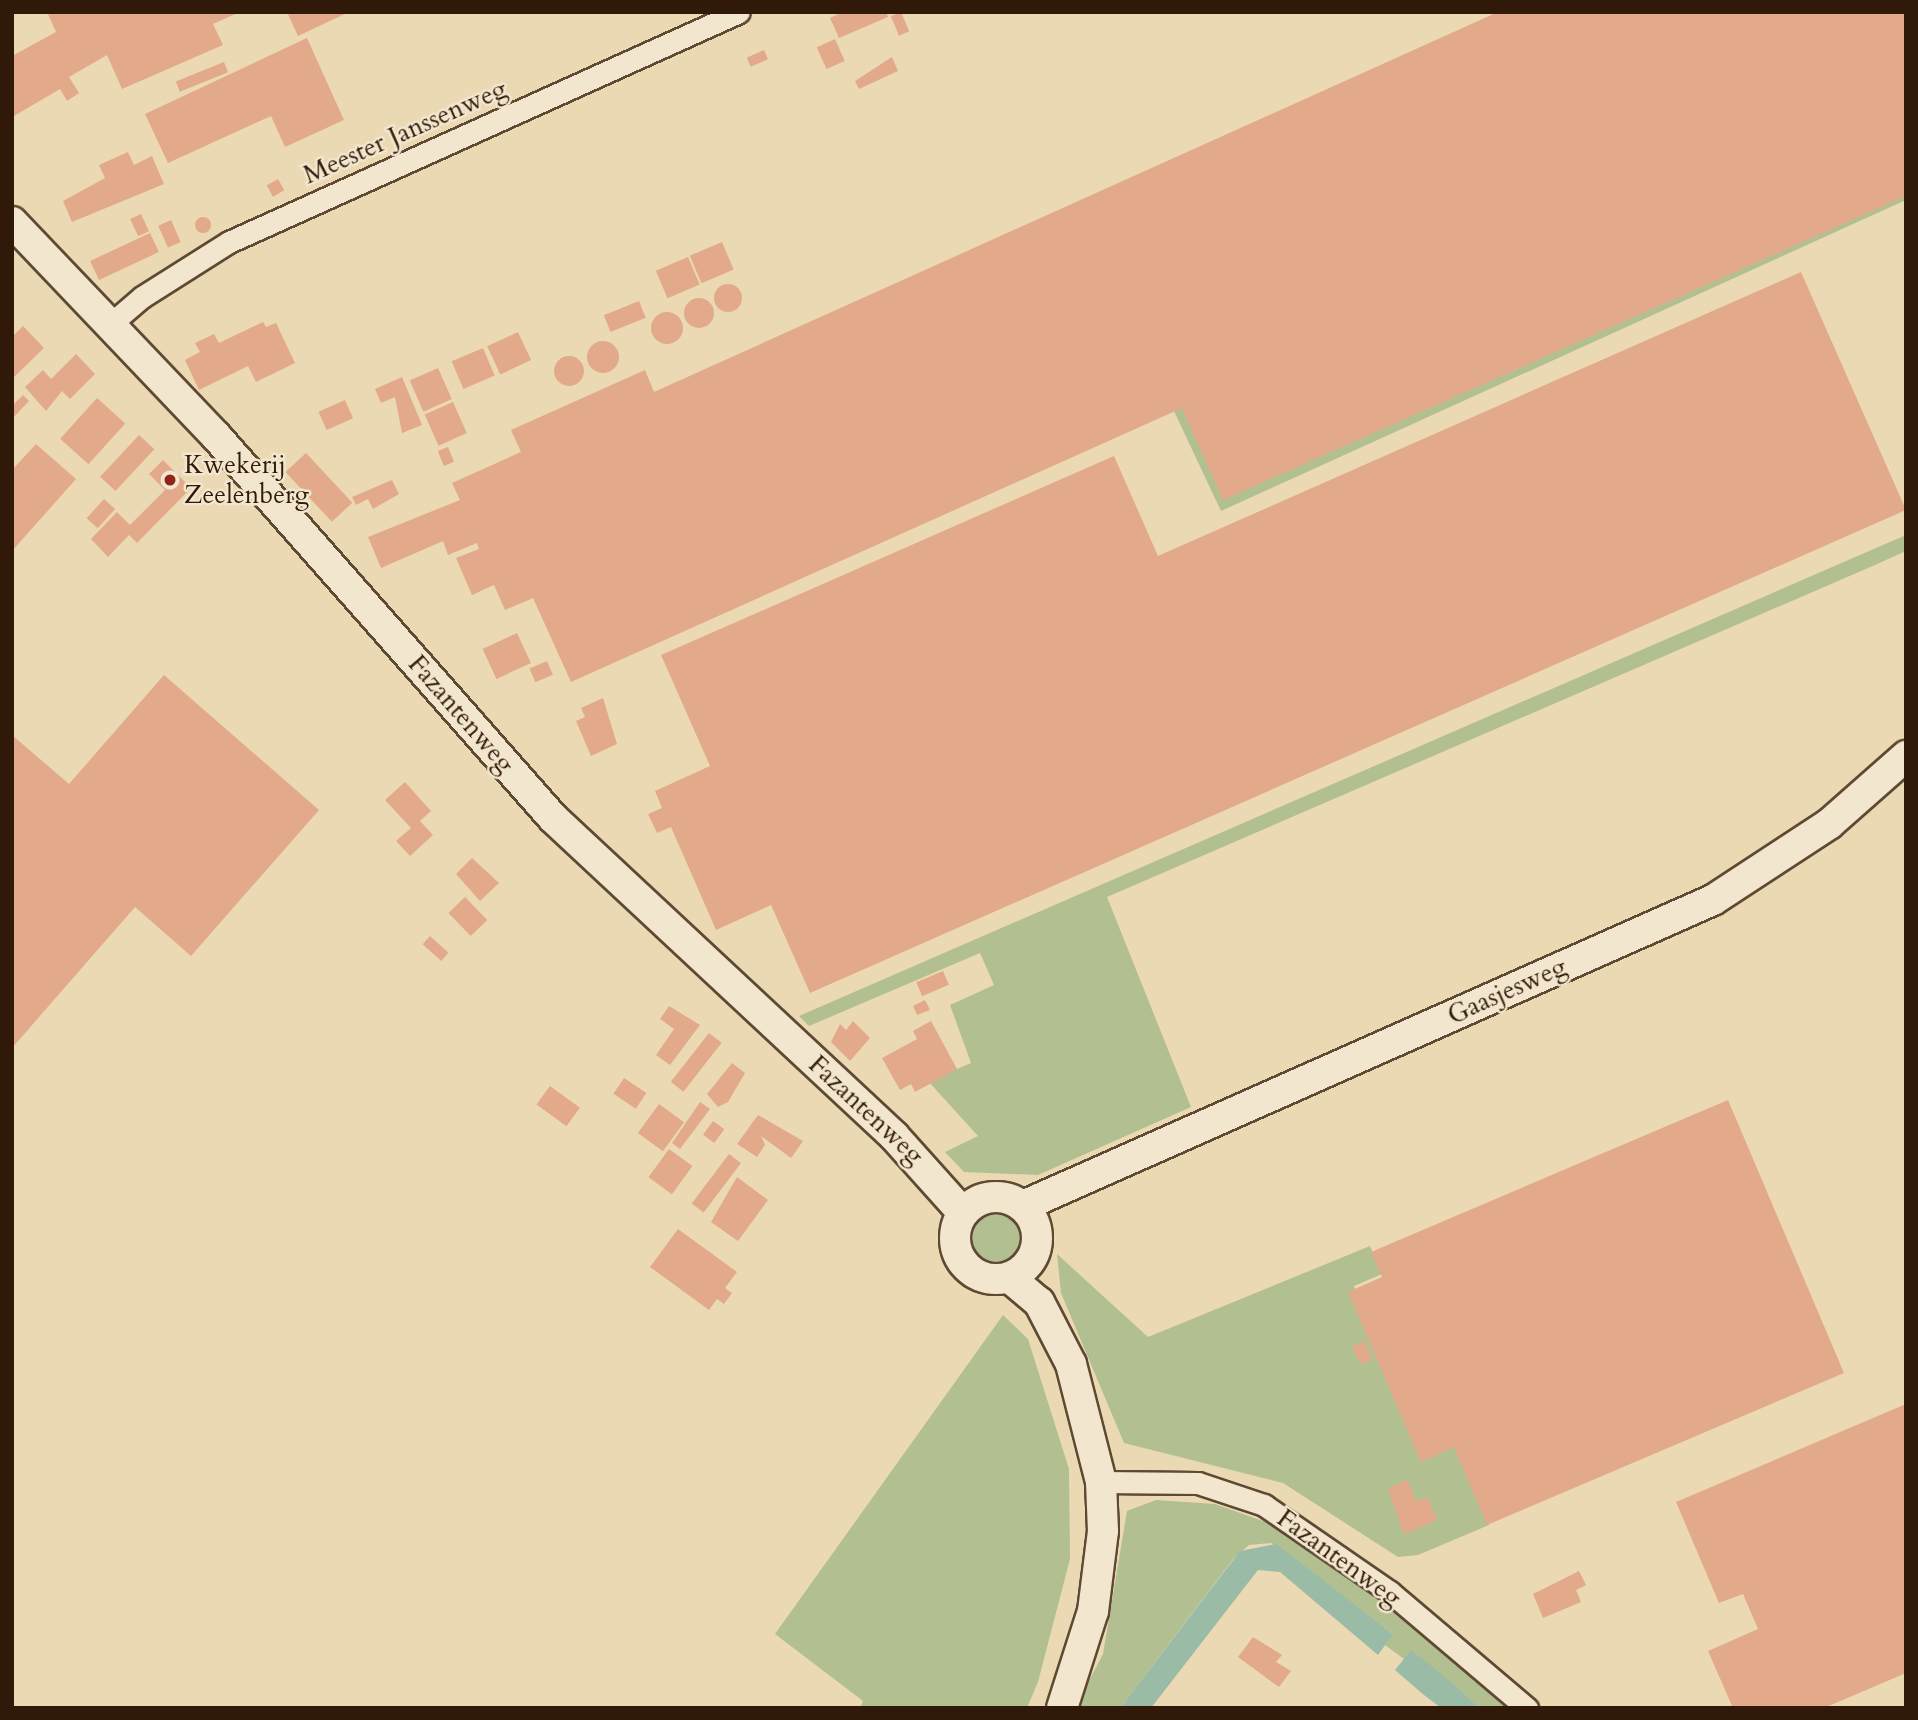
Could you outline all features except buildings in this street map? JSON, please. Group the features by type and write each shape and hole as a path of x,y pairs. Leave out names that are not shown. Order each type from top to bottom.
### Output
{"main road":[{"name":"Fazantenweg","path":"12,222 107,327 216,436 553,818 971,1207"},
{"name":"Gaasjesweg","path":"1029,1216 1082,1182 1713,900 1829,824 1906,755"},
{"path":"1003,1197 1029,1216 1037,1246 1020,1271 979,1277 963,1265 954,1235 971,1207 1003,1197"},
{"path":"1020,1271 1039,1302 1087,1411 1101,1482 1103,1531 1093,1611 1062,1708"}],"street":[{"name":"Meester Janssenweg","path":"107,327 229,242 739,12"},
{"name":"Fazantenweg","path":"1101,1482 1198,1483 1264,1505 1390,1592 1527,1708"}],"shaded area":[{"path":"1906,180 1906,200 1221,511 1173,409"},
{"path":"1906,535 1906,551 1107,897 1191,1107 1038,1175 964,1172 945,1152 978,1136 928,1081 971,1063 950,1005 994,985 980,953 809,1026 799,1016"},
{"path":"996,1210 1006,1212 1014,1218 1020,1226 1020,1246 1014,1254 1006,1260 996,1262 986,1260 978,1254 972,1246 970,1236 972,1226 978,1218 986,1212"},
{"path":"1370,1246 1382,1274 1354,1286 1424,1457 1456,1445 1489,1525 1418,1555 1398,1557 1283,1483 1124,1443 1061,1293 1057,1254 1148,1337"},
{"path":"1003,1315 1028,1339 1069,1469 1070,1559 1038,1682 1027,1708 860,1708 863,1701 775,1634"},
{"path":"1156,1500 1215,1504 1280,1527 1372,1591 1515,1708 1480,1708 1412,1651 1404,1659 1385,1645 1392,1633 1271,1543 1249,1545 1234,1558 1120,1708 1075,1708 1103,1654 1127,1511"},
{"path":"1276,1544 1393,1634 1378,1655 1280,1572 1258,1570 1151,1708 1120,1708 1240,1551"},
{"path":"1411,1650 1480,1708 1441,1708 1424,1695 1395,1670"}],"place":[{"name":"Kwekerij Zeelenberg","path":"170,480"}]}
